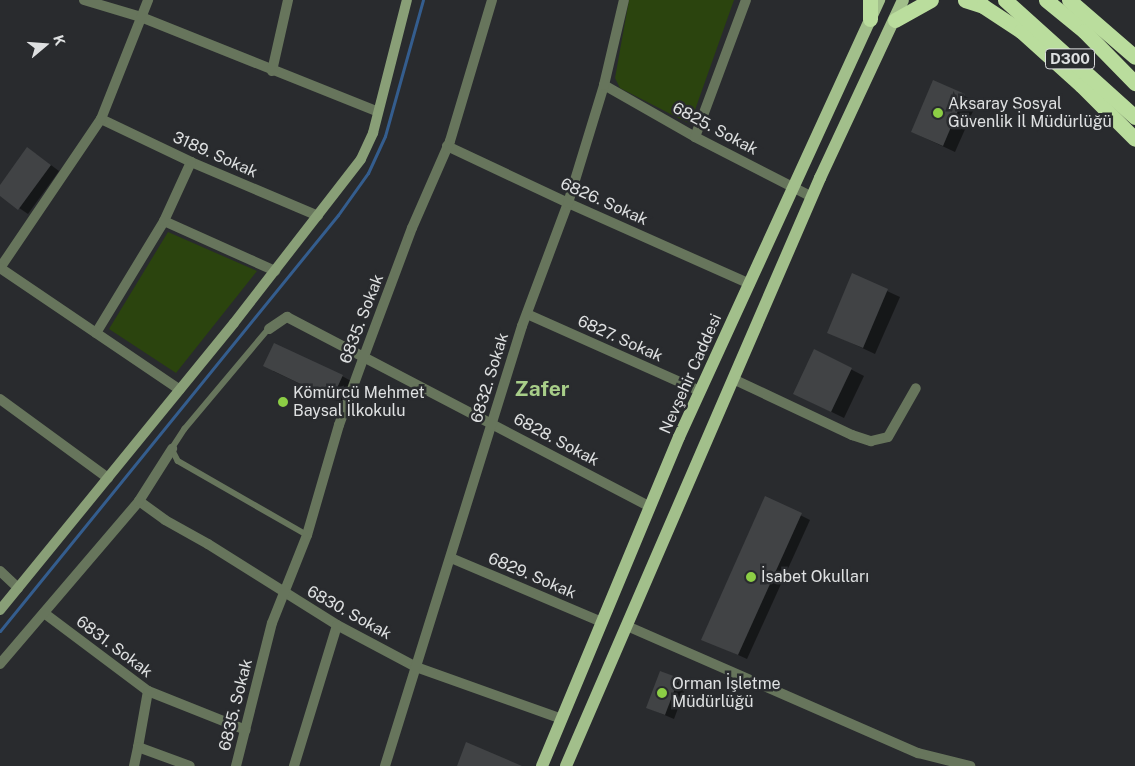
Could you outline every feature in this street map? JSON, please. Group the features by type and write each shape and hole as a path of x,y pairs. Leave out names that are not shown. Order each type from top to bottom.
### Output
{"highway":[{"path":"870,0 870,20"},
{"path":"895,20 931,0"},
{"path":"965,0 983,6 1021,31 1082,85 1135,139"},
{"name":"D300","path":"1005,0 1135,117"},
{"name":"D300","path":"1046,0 1084,30 1135,84"},
{"path":"1069,0 1135,57"}],"main road":[{"name":"Nevşehir Caddesi","path":"542,766 700,391 879,0"},
{"path":"566,766 812,197 903,0"}],"street":[{"path":"84,0 141,17 378,112"},
{"path":"148,0 101,119 0,268 180,390"},
{"path":"272,71 288,0"},
{"path":"0,610 180,390 361,159 372,133 378,112 406,0"},
{"name":"6835. Sokak","path":"236,766 272,623 307,535 339,425 363,359 412,228 447,146 492,0"},
{"name":"6832. Sokak","path":"385,766 527,314 568,203 604,85 624,0"},
{"path":"694,137 746,0"},
{"name":"6825. Sokak","path":"604,85 694,137 794,186 812,197"},
{"name":"3189. Sokak","path":"101,119 191,162 318,216"},
{"name":"6826. Sokak","path":"447,146 568,203 750,284"},
{"path":"96,333 164,221 191,162"},
{"path":"164,221 274,271"},
{"name":"6827. Sokak","path":"527,314 700,391"},
{"name":"6828. Sokak","path":"269,329 287,318 650,507"},
{"path":"734,380 852,435 871,441 888,437 916,388"},
{"path":"0,399 108,478"},
{"path":"0,664 139,501 172,449"},
{"name":"6830. Sokak","path":"139,501 165,520 208,544 337,626 416,667 562,719"},
{"name":"6829. Sokak","path":"451,558 602,622"},
{"path":"0,571 18,588"},
{"name":"6831. Sokak","path":"44,612 148,691 134,766"},
{"path":"294,766 337,626"},
{"path":"627,626 918,754 970,766"},
{"path":"148,691 246,730"},
{"path":"138,748 190,766"}],"lane":[{"path":"269,329 185,429 172,449 178,461 307,535"}],"green space":[{"path":"629,0 734,0 690,124 620,88 615,78"},
{"path":"168,232 257,271 176,373 109,329"}],"building":[{"name":"Aksaray Sosyal Güvenlik İl Müdürlüğü","path":"933,80 965,94 943,146 911,132"},
{"path":"27,147 51,165 18,210 0,196 0,185"},
{"path":"852,273 888,289 863,348 827,333"},
{"path":"274,343 343,375 332,399 263,366"},
{"path":"814,349 852,368 831,412 793,394"},
{"name":"İsabet Okulları","path":"765,496 802,513 738,655 701,640"},
{"name":"Orman İşletme Müdürlüğü","path":"660,671 679,678 665,715 646,708"},
{"path":"466,742 522,766 457,766"}],"waterway":[{"path":"0,631 338,215 368,173 385,136 423,0"}],"place":[{"name":"Aksaray Sosyal Güvenlik İl Müdürlüğü","path":"938,113"},
{"name":"Kömürcü Mehmet Baysal İlkokulu","path":"283,402"},
{"name":"İsabet Okulları","path":"751,577"},
{"name":"Orman İşletme Müdürlüğü","path":"662,693"}],"district":[{"name":"Zafer","path":"542,389"}]}
